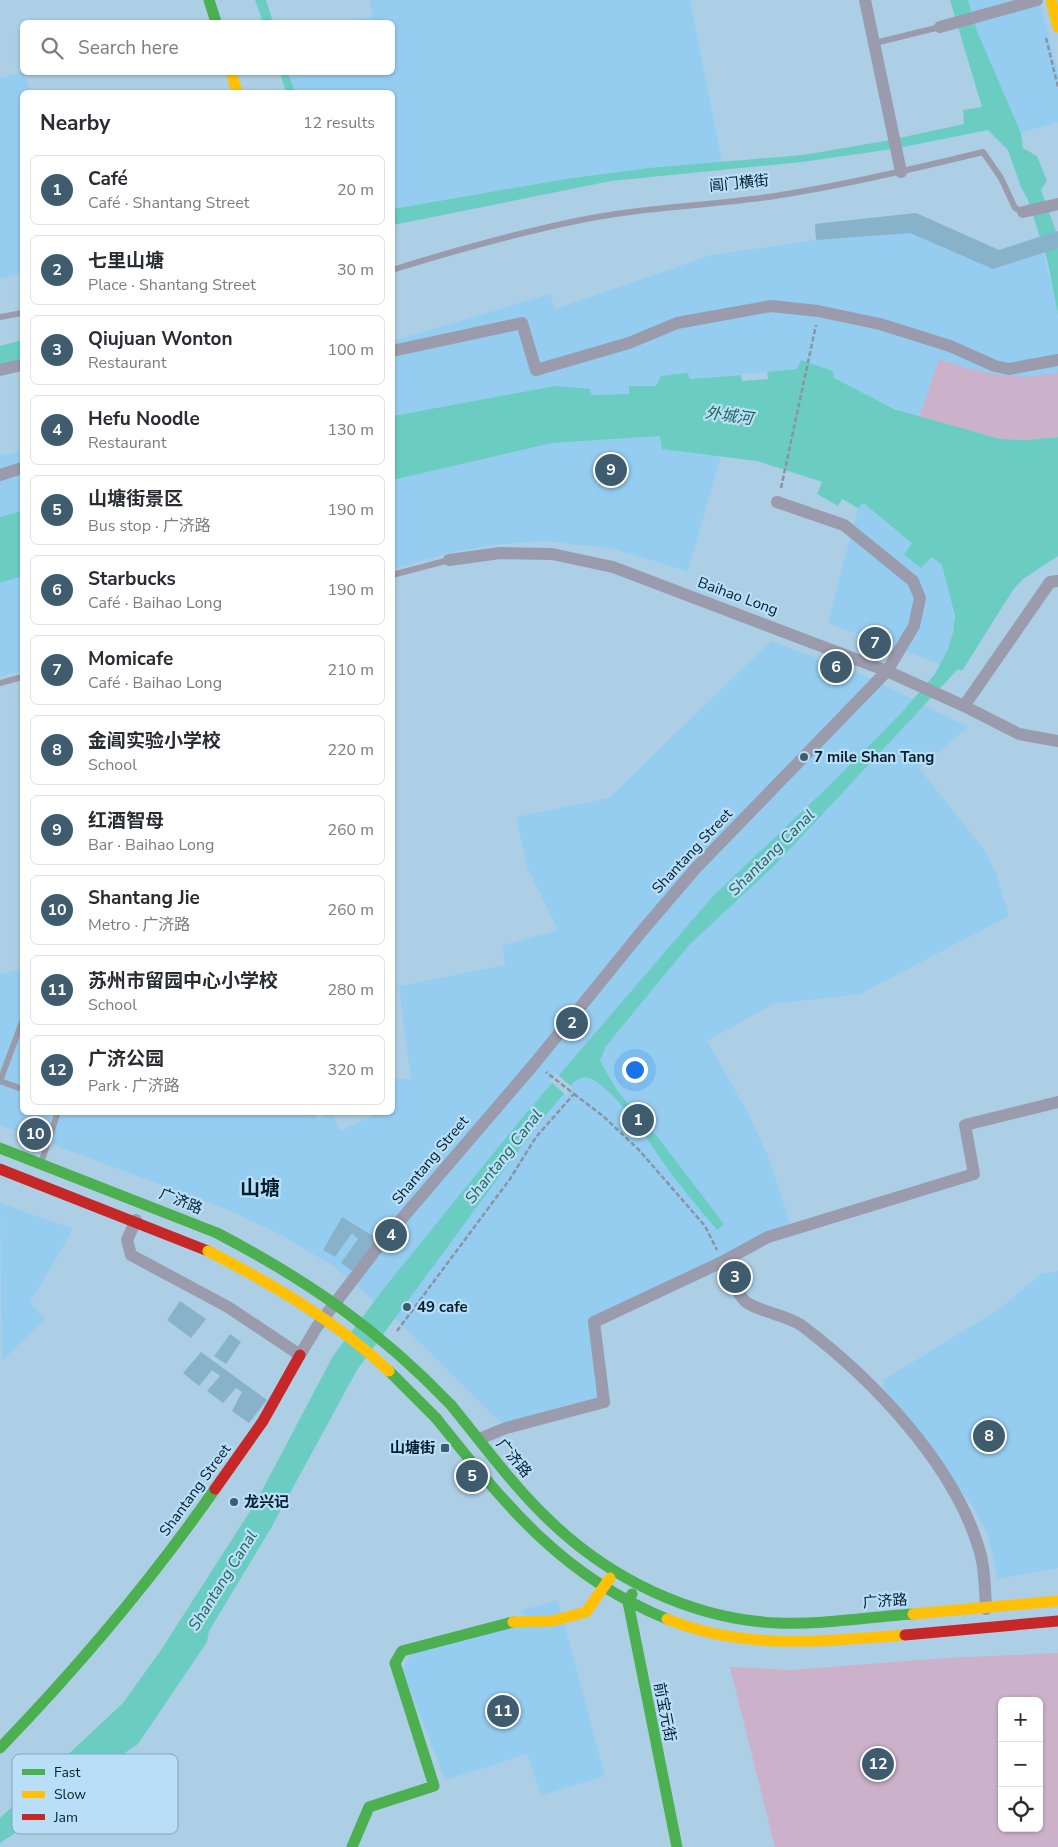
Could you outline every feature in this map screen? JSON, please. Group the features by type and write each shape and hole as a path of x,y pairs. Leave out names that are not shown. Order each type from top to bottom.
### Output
{"main road":[{"path":"209,0 215,20"},
{"path":"1052,0 1058,27"},
{"path":"232,75 236,90"},
{"name":"广济路","path":"0,1148 217,1232 285,1268 356,1315 408,1360 450,1405 550,1521 576,1544 636,1584 680,1602 713,1612 775,1623 986,1609 1058,1601"},
{"path":"0,1169 136,1220 208,1250 288,1292 344,1331 394,1374 436,1418 524,1524 564,1559 604,1588 628,1602 664,1618 708,1632 768,1642 812,1642 1058,1621"},
{"name":"Shantang Street","path":"0,1748 52,1694 179,1541 263,1421 300,1355"},
{"path":"352,1847 369,1807 434,1786 395,1663 402,1651 519,1620 552,1621 586,1612 614,1571"},
{"path":"628,1602 636,1584"},
{"name":"前宝元街","path":"628,1602 677,1847"}],"street":[{"path":"865,0 876,43 901,172"},
{"path":"940,27 1037,0"},
{"name":"阊门横街","path":"1023,212 1055,204"},
{"path":"395,350 522,323 536,370 629,343 677,323 771,306 818,311 880,324 950,346 995,366 1021,369 1058,360"},
{"path":"0,370 20,365"},
{"path":"0,475 20,469"},
{"name":"Shantang Street","path":"300,1355 316,1328 381,1243 535,1063 695,868 887,671 914,626 920,598 913,581 844,526 777,502"},
{"name":"Baihao Long","path":"449,560 500,553 552,554 613,567 887,671 964,706 1019,734 1058,741"},
{"path":"964,706 1050,582 1058,581"},
{"path":"479,1439 506,1428 604,1402 594,1322 722,1262 768,1237 974,1174 965,1125 1058,1102"},
{"path":"136,1220 127,1240 131,1255 228,1307 300,1355"},
{"path":"722,1262 745,1302 799,1324 860,1376 916,1433 959,1499 973,1530 981,1554 986,1609"}],"lane":[{"path":"876,43 940,27"},
{"name":"阊门横街","path":"395,269 483,243 577,221 684,205 774,196 901,172 982,152 1001,178 1015,208 1023,212"},
{"path":"0,317 20,313"},
{"name":"Baihao Long","path":"395,574 449,560"},
{"path":"0,683 20,677"},
{"path":"20,1027 0,1080 20,1088"},
{"path":"41,1164 57,1115"}],"path":[{"path":"1044,29 1058,87"},
{"path":"782,484 811,357 818,311"},
{"path":"554,1078 602,1116 639,1150 705,1226 722,1262"},
{"path":"397,1331 510,1179 536,1136 574,1094"}],"shaded area":[{"path":"369,0 690,0 722,162 648,168 565,179 395,209 395,90 294,90 289,75 395,75 395,20 357,20 373,17"},
{"path":"968,0 1039,0 1058,70 1058,122 1021,133 977,31"},
{"path":"20,73 20,75 26,75 29,90 20,90 20,274 0,279 0,78"},
{"path":"916,213 998,250 1040,236 1058,315 1058,373 1031,378 996,376 939,359 919,417 875,401 802,360 798,369 690,379 656,386 629,387 629,394 591,395 555,386 395,416 395,340 550,294 555,309 712,255 816,240 815,224"},
{"path":"939,359 970,369 998,375 1026,376 1058,373 1058,437 1028,440 1000,439 919,417"},
{"path":"661,436 662,449 721,456 688,571 610,548 542,541 494,545 454,552 395,568 395,480 552,443"},
{"path":"20,451 20,512 0,517 0,456"},
{"path":"862,503 912,543 921,568 932,557 942,565 953,601 954,624 948,649 940,664 828,623 858,508"},
{"path":"20,577 20,672 0,677 0,583"},
{"path":"771,641 870,678 968,727 919,768 985,851 996,873 1009,916 860,994 773,1004 707,1041 747,1111 768,1156 792,1229 594,1322 604,1402 506,1428 401,1324 336,1268 283,1236 229,1210 0,1125 0,974 20,969 20,1115 315,1115 320,1121 324,1115 334,1115 340,1131 372,1115 395,1115 395,1078 411,1080 399,986 505,965 502,946 558,930 527,867 516,817 609,798"},
{"path":"0,1203 73,1229 30,1303 45,1319 2,1361"},
{"path":"1058,1271 1058,1568 998,1579 987,1533 973,1507 884,1388 883,1380 998,1310 1041,1274"},
{"path":"558,1600 605,1776 541,1795 527,1754 445,1780 402,1669 412,1652 526,1623 523,1610"},
{"path":"1058,1653 1058,1847 775,1847 730,1667 792,1670 946,1658"}],"water":[{"path":"255,0 266,0 272,20 262,20"},
{"path":"950,0 968,0 977,31 1021,133 1023,148 1037,156 1047,181 1041,190 1058,237 1058,315 1047,259 1028,200 1021,187 1008,150 988,130 893,149 802,162 611,181 395,225 395,209 565,179 648,168 803,155 885,141 964,124 963,110 982,107"},
{"path":"281,75 289,75 294,90 285,90"},
{"path":"20,341 20,360 0,365 0,346"},
{"path":"801,360 833,371 834,378 894,409 1000,439 1028,440 1058,437 1058,556 1023,579 1013,590 962,671 958,669 774,866 690,944 606,1046 600,1061 618,1092 660,1140 724,1224 717,1230 681,1186 636,1123 612,1095 600,1084 587,1077 574,1082 534,1129 357,1370 271,1528 209,1631 207,1642 138,1744 123,1754 68,1754 123,1703 161,1650 256,1502 333,1356 385,1287 522,1118 713,896 834,781 901,713 935,674 948,649 953,632 955,616 942,565 932,557 921,568 904,555 912,543 863,503 858,508 842,499 838,506 817,494 822,482 757,461 662,449 660,436 552,443 395,480 395,416 555,386 590,389 591,395 629,394 629,386 656,386 661,376 688,373 690,379 741,375 742,381 768,379 767,372 797,369"},
{"path":"20,512 20,577 0,583 0,517"},
{"path":"12,1807 14,1834 0,1843 0,1818"}],"pier":[{"path":"557,1074 573,1088 566,1095 550,1081"}],"building":[{"path":"916,213 999,250 1058,231 1058,248 993,269 910,233 816,240 815,224"},
{"path":"342,1217 378,1239 352,1271 341,1263 358,1239 352,1233 335,1257 323,1250"},
{"path":"180,1301 206,1319 191,1338 167,1320"},
{"path":"230,1334 241,1342 226,1364 214,1356"},
{"path":"201,1352 267,1400 249,1423 232,1411 242,1392 236,1388 223,1403 207,1391 220,1376 212,1370 199,1386 183,1373"}],"traffic: fast":[{"path":"209,0 215,20"},
{"path":"0,1148 217,1233"},
{"path":"217,1233 251,1251 342,1309 397,1353 451,1405"},
{"path":"389,1371 436,1418"},
{"path":"451,1405 509,1477 547,1518 571,1540 597,1559 624,1577 653,1592 713,1613 745,1620 777,1623 828,1622 913,1614"},
{"path":"436,1418 486,1480 538,1535 596,1582 629,1602 667,1619"},
{"path":"0,1748 113,1623 215,1489"},
{"path":"632,1594 628,1602 677,1847"},
{"path":"352,1847 369,1807 434,1786 395,1663 402,1651 513,1622"}],"traffic: slow":[{"path":"1051,0 1058,27"},
{"path":"232,75 236,90"},
{"path":"208,1251 303,1305 347,1336 389,1371"},
{"path":"513,1622 552,1621 586,1612 610,1578"},
{"path":"913,1614 1058,1601"},
{"path":"667,1619 696,1629 755,1640 814,1641 905,1635"}],"traffic: jam":[{"path":"0,1169 208,1251"},
{"path":"215,1489 263,1421 300,1355"},
{"path":"905,1635 1058,1621"}],"place":[{"name":"红酒智母","path":"611,470"},
{"name":"Momicafe","path":"875,643"},
{"name":"Starbucks","path":"836,667"},
{"name":"7 mile Shan Tang","path":"804,757"},
{"name":"七里山塘","path":"572,1023"},
{"name":"Café","path":"638,1120"},
{"name":"Shantang Jie","path":"35,1134"},
{"name":"Hefu Noodle","path":"391,1235"},
{"name":"Qiujuan Wonton","path":"735,1277"},
{"name":"49 cafe","path":"407,1307"},
{"name":"金阊实验小学校","path":"989,1436"},
{"name":"山塘街","path":"445,1448"},
{"name":"山塘街景区","path":"472,1476"},
{"name":"龙兴记","path":"234,1502"},
{"name":"苏州市留园中心小学校","path":"503,1711"},
{"name":"广济公园","path":"878,1764"}],"district":[{"name":"山塘","path":"260,1188"}],"water label":[{"name":"外城河","path":"729,415"},
{"name":"Shantang Canal","path":"771,852"},
{"name":"Shantang Canal","path":"503,1156"},
{"name":"Shantang Canal","path":"222,1580"}]}
